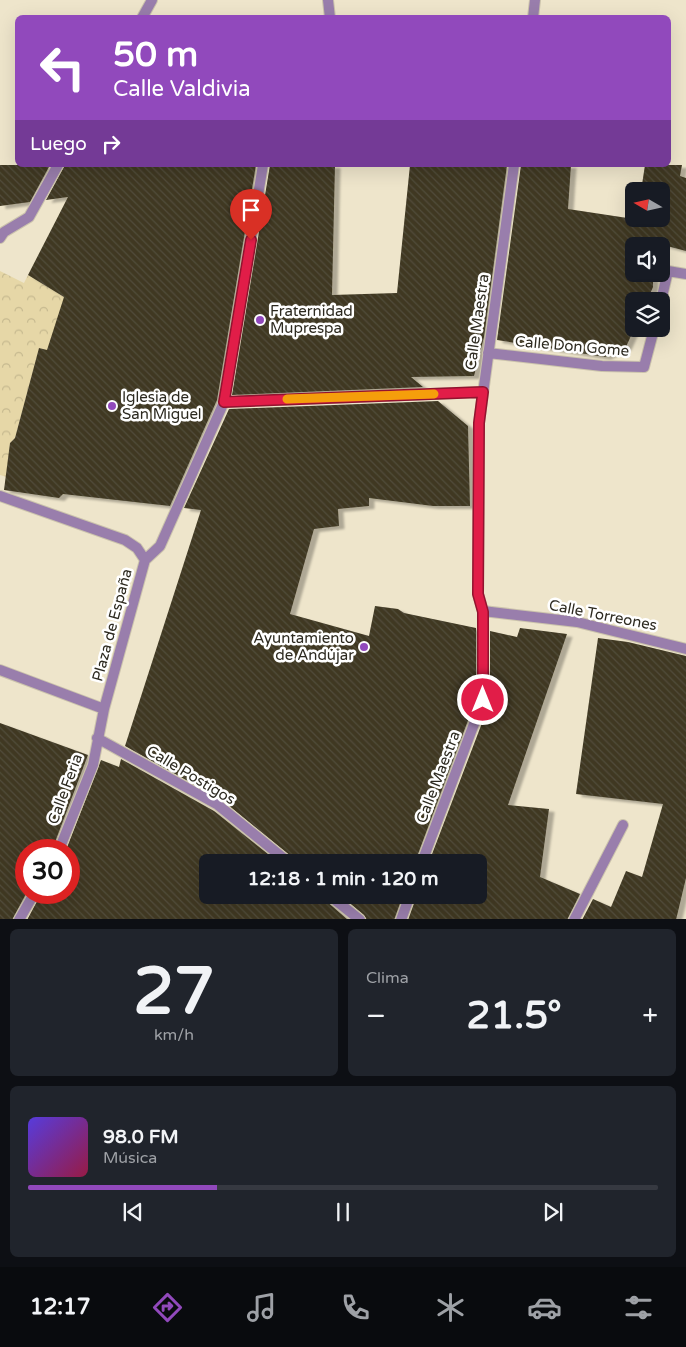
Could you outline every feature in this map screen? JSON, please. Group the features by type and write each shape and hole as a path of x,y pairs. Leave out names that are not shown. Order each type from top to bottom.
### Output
{"street":[{"path":"148,15 152,0"},
{"path":"328,0 330,15"},
{"path":"533,15 535,0"},
{"path":"1,233 29,217 57,167"},
{"path":"145,560 160,546 224,402 263,167"},
{"name":"Calle Maestra","path":"425,854 483,700 483,612 478,594 479,423 514,167"},
{"path":"663,292 668,270 686,274"},
{"name":"Calle Don Gome","path":"488,353 602,366 644,367 652,337"},
{"path":"224,402 483,392"},
{"name":"Plaza de España","path":"0,496 125,540 137,548 145,560 97,738"},
{"name":"Calle Torreones","path":"483,612 577,622 686,649"},
{"path":"0,670 104,709"},
{"name":"Calle Feria","path":"63,839 92,765 97,738"},
{"name":"Calle Postigos","path":"97,738 218,805 278,854"},
{"path":"575,919 623,825"},
{"path":"20,919 28,904"},
{"path":"340,904 359,919"},
{"path":"401,919 407,904"}],"green space":[{"path":"0,271 24,283 28,275 64,297 57,353 39,349 15,438 10,443 7,477 0,475"}],"building":[{"path":"0,165 49,167 30,202 0,206"},
{"path":"682,165 680,176 686,178 686,251 670,247 670,237 625,237 625,282 653,282 653,287 651,292 625,292 625,337 630,337 626,347 605,357 497,340 521,167 571,167 568,209 625,218 625,228 670,228 670,182 642,182 645,167"},
{"path":"64,167 256,167 217,400 170,506 63,494 59,498 4,490 10,443 15,438 39,348 47,350 64,297 28,275 68,197 46,200"},
{"path":"270,167 335,167 332,295 397,293 410,167 507,167 484,337 474,376 411,377 423,387 232,395"},
{"path":"438,401 468,426 470,506 433,506 369,498 369,506 338,509 339,526 314,529 290,614 369,636 375,606 398,609 404,613 476,628 476,699 418,854 288,854 222,800 125,746 201,510 184,508 229,409"},
{"path":"520,628 567,634 508,805 549,809 540,877 580,894 568,919 408,919 414,904 487,904 487,854 432,854 490,702 490,631 517,637"},
{"path":"598,638 628,642 686,656 686,878 676,919 583,919 593,899 611,907 626,871 642,877 663,804 576,794"},
{"path":"0,723 88,755 56,839 15,839 15,904 21,904 13,919 0,919"},
{"path":"121,759 214,811 268,854 199,854 199,904 330,904 347,919 28,919 36,904 80,904 80,839 70,839 101,760 119,767"},
{"path":"351,904 400,904 394,919 366,919"}],"slow traffic":[{"path":"287,399 434,394"}],"place":[{"name":"Fraternidad Muprespa","path":"260,320"},
{"name":"Iglesia de San Miguel","path":"112,406"},
{"name":"Ayuntamiento de Andújar","path":"364,647"}],"route":[{"path":"251,240 224,402 483,392 479,423 478,594 483,612 483,700"}]}
